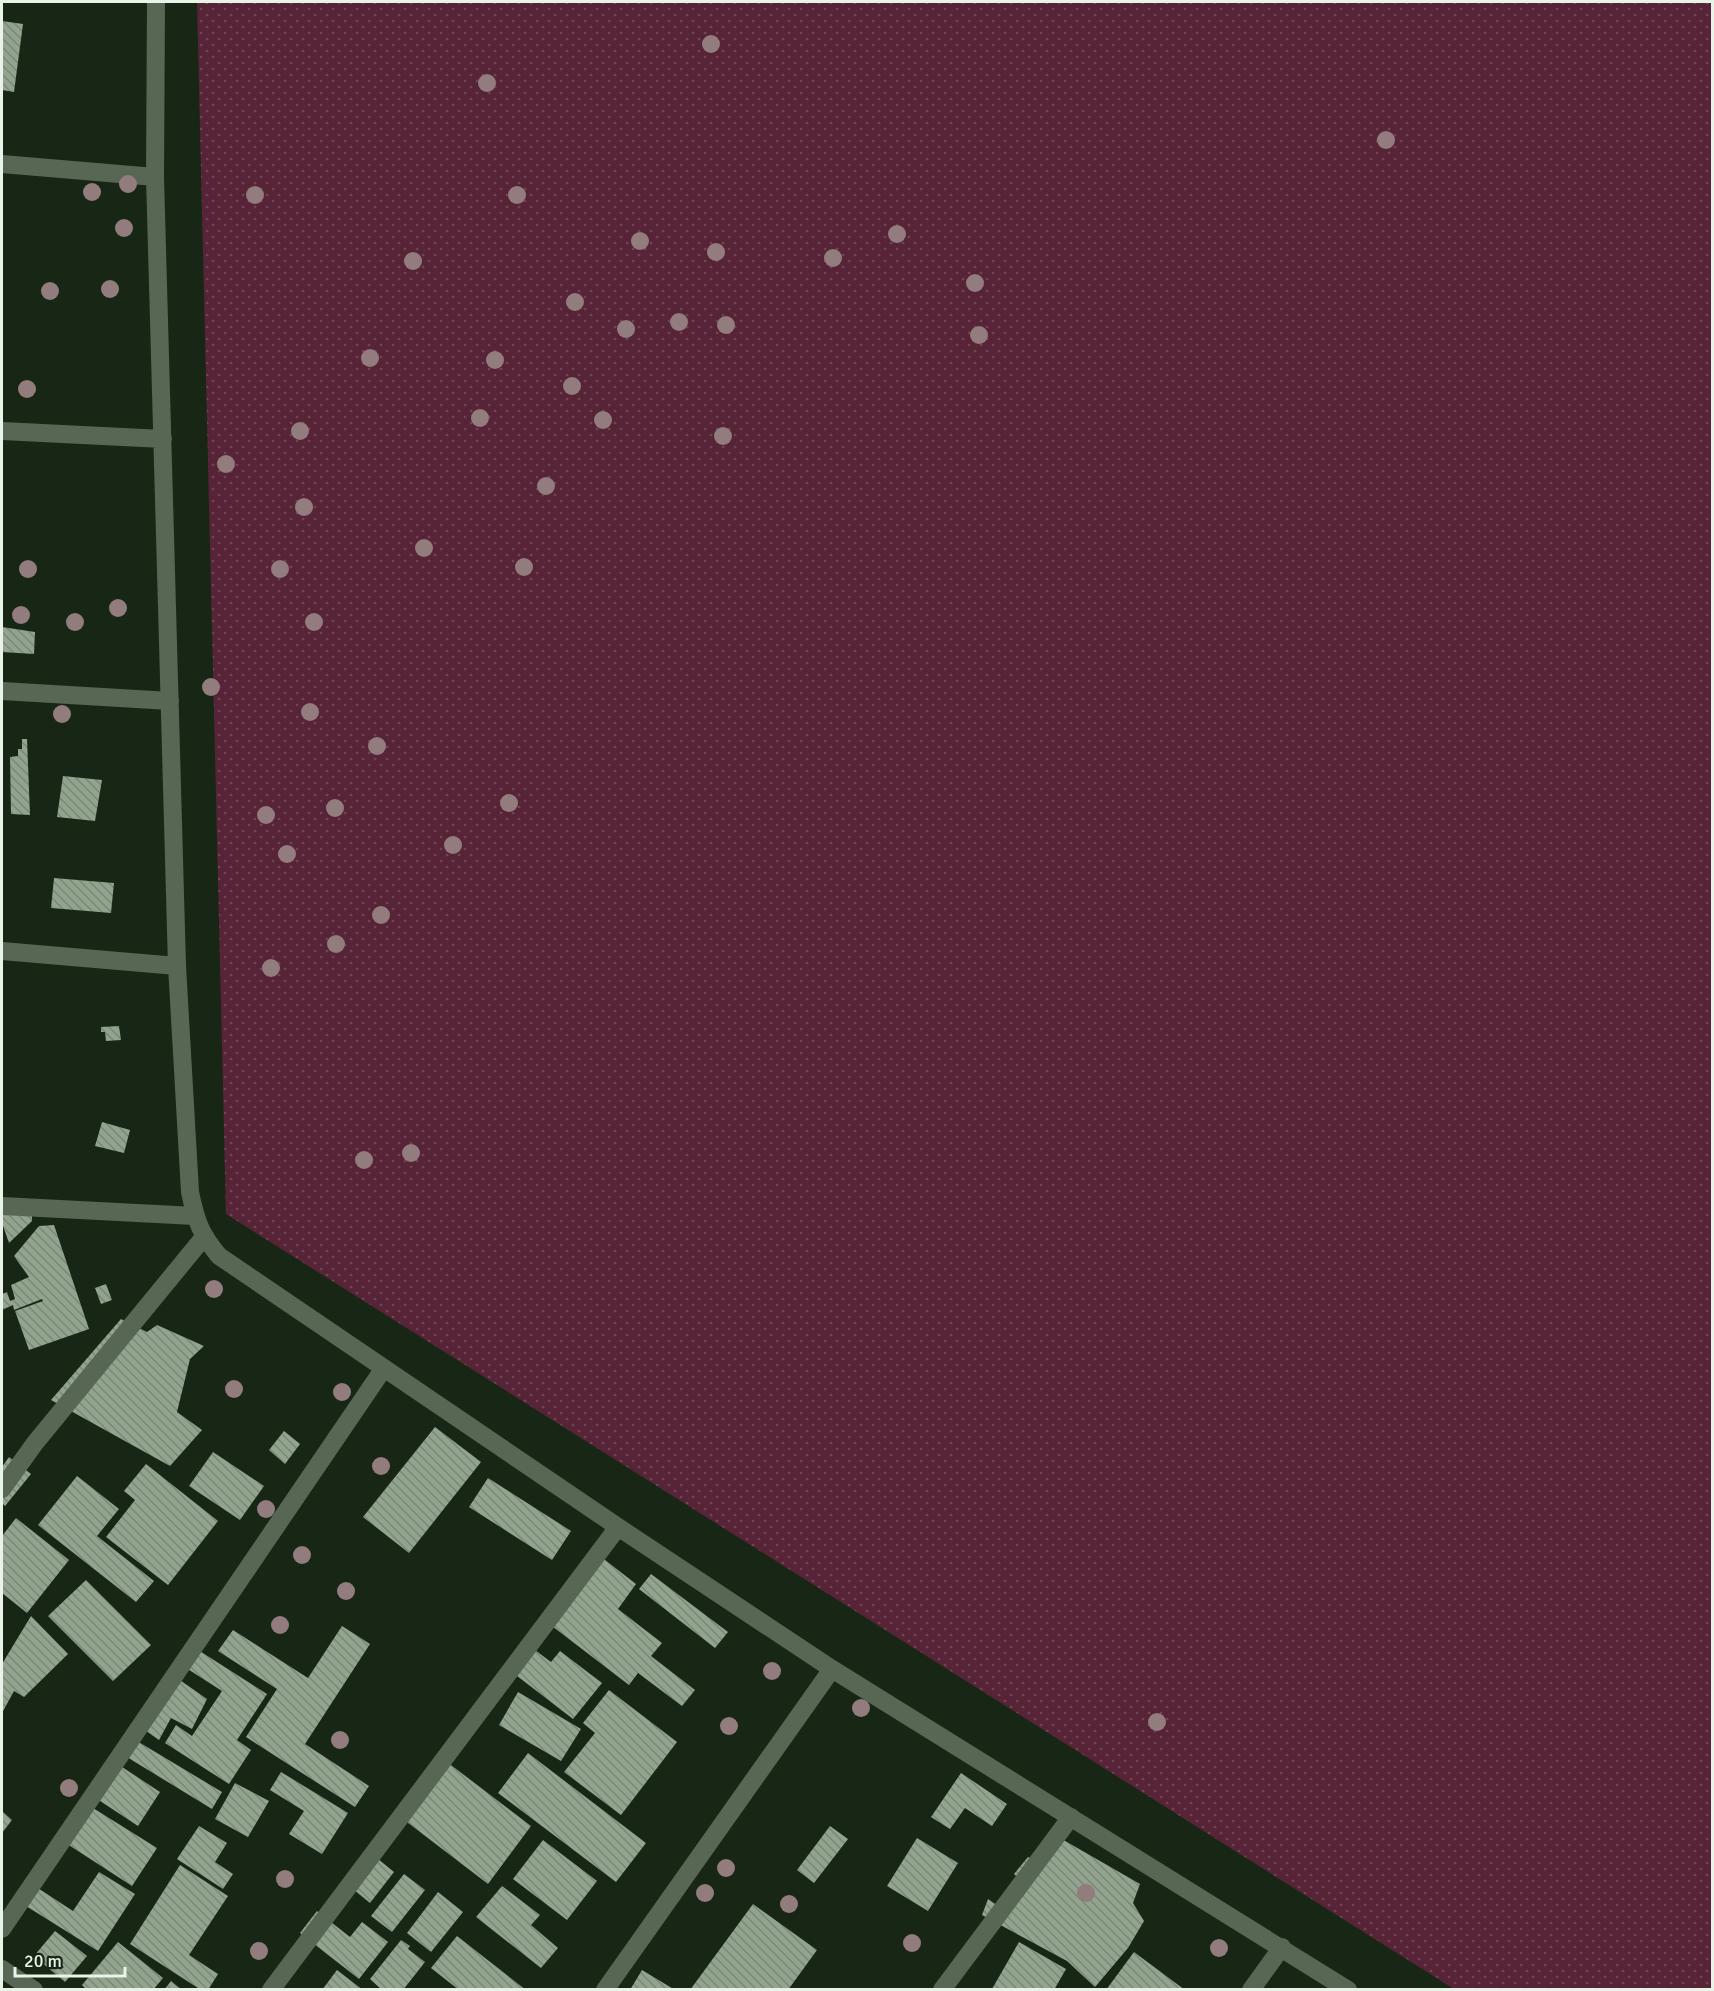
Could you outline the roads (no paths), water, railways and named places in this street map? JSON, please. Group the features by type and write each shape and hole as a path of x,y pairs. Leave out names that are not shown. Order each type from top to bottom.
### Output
{"street":[{"path":"156,2 155,177 177,966 190,1192 195,1216 204,1237 219,1256 618,1527 832,1669 1348,1989"},
{"path":"2,164 155,177"},
{"path":"2,431 163,439"},
{"path":"2,691 170,701"},
{"path":"2,951 177,966"},
{"path":"2,1206 195,1216"},
{"path":"2,1490 35,1443 204,1237"},
{"path":"2,1929 384,1368"},
{"path":"271,1989 618,1527"},
{"path":"605,1989 832,1669"},
{"path":"942,1989 1071,1817"},
{"path":"1251,1989 1282,1947"},
{"path":"2,1969 34,1989"}]}
